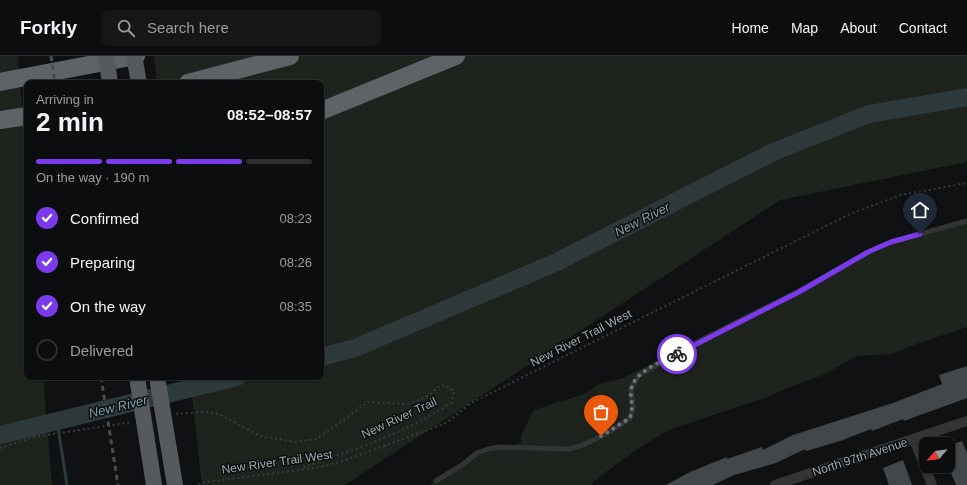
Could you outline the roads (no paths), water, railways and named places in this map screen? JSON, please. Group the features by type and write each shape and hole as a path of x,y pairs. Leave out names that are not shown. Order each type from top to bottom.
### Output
{"highway":[{"path":"106,56 110,80"},
{"path":"0,82 68,71 135,56 139,80"},
{"path":"199,80 290,56"},
{"path":"324,110 456,56"},
{"path":"0,120 24,116"},
{"path":"137,380 154,485"},
{"path":"158,380 175,485"}],"street":[{"name":"North 97th Avenue","path":"775,485 797,482 967,421"},
{"path":"914,439 932,485"}],"lane":[{"path":"436,481 462,465 477,453 488,449 568,449 579,447 590,442 630,418 633,408 631,390 639,375 703,339 799,292 868,252 891,242 967,220"}],"waterway":[{"name":"New River","path":"324,356 355,348 557,262 773,152 869,114 967,97"},
{"name":"New River","path":"0,435 225,380"},
{"path":"57,421 67,485"}],"railway":[{"path":"51,56 55,80"},
{"path":"101,380 118,485"}]}
